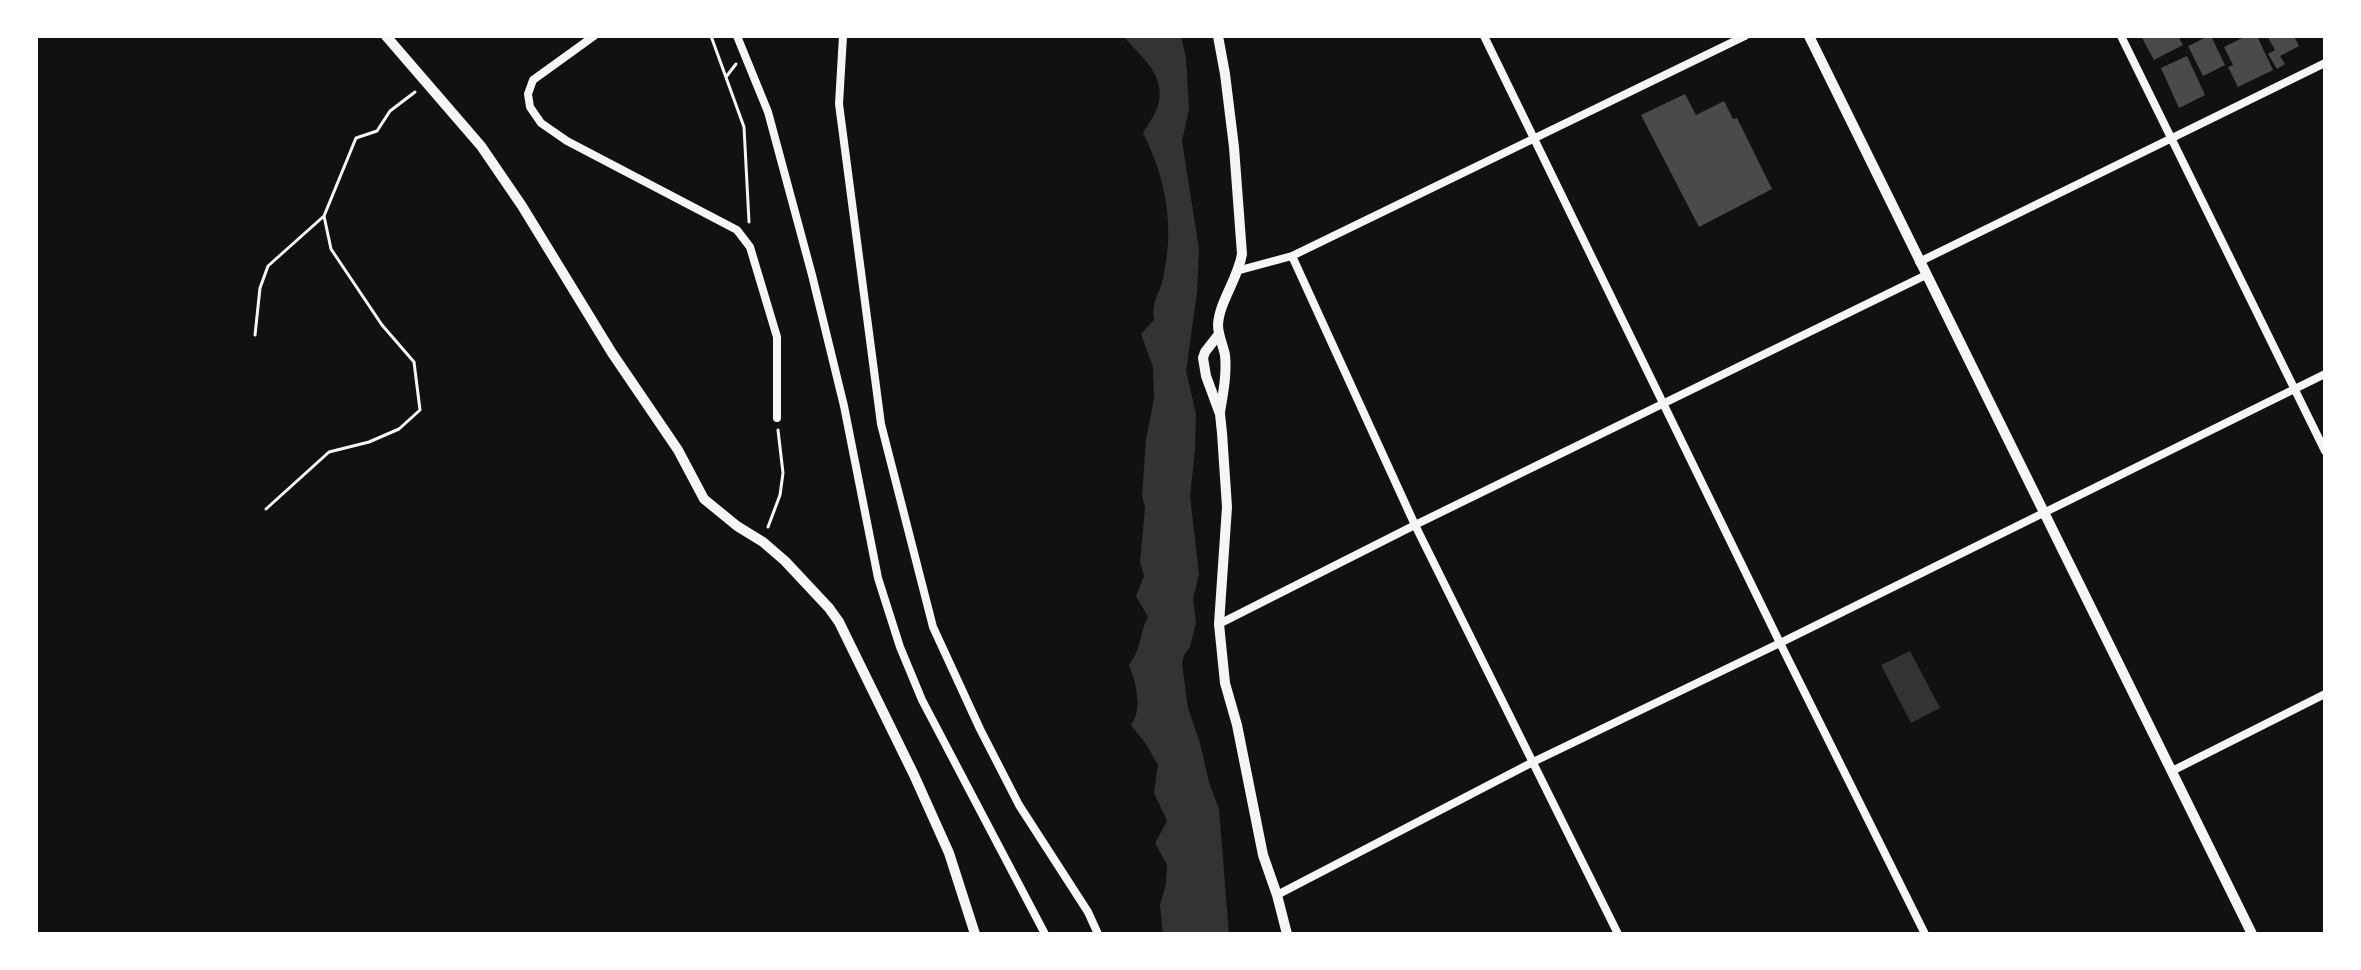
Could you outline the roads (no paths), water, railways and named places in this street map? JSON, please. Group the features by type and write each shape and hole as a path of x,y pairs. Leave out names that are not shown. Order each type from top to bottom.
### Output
{"street":[{"path":"386,36 481,146 522,206 612,353 678,450 704,499 785,561 829,608 846,634 949,853 975,934"},
{"path":"594,36 533,80 528,94 530,107 541,123 567,141 737,230 750,247 777,337 777,418"},
{"path":"737,36 768,112 812,275 844,406 878,578 900,647 922,700 1045,934"},
{"path":"843,36 839,104 881,424 933,627 968,705 1019,805 1088,912 1098,934"},
{"path":"1218,36 1234,147 1242,254 1240,270 1218,322 1225,359 1220,414 1227,507 1219,624 1225,683 1237,725 1263,855 1287,934"},
{"path":"1484,36 1925,934"},
{"path":"1240,270 1292,256 1745,36"},
{"path":"1809,36 2252,934"},
{"path":"2121,36 2325,451"},
{"path":"1919,262 2325,63"},
{"path":"1292,256 1415,525 1618,934"},
{"path":"1219,624 1926,275"},
{"path":"1219,334 1203,358 1220,414"},
{"path":"1277,895 1533,762 2325,374"},
{"path":"2172,771 2325,694"}]}
